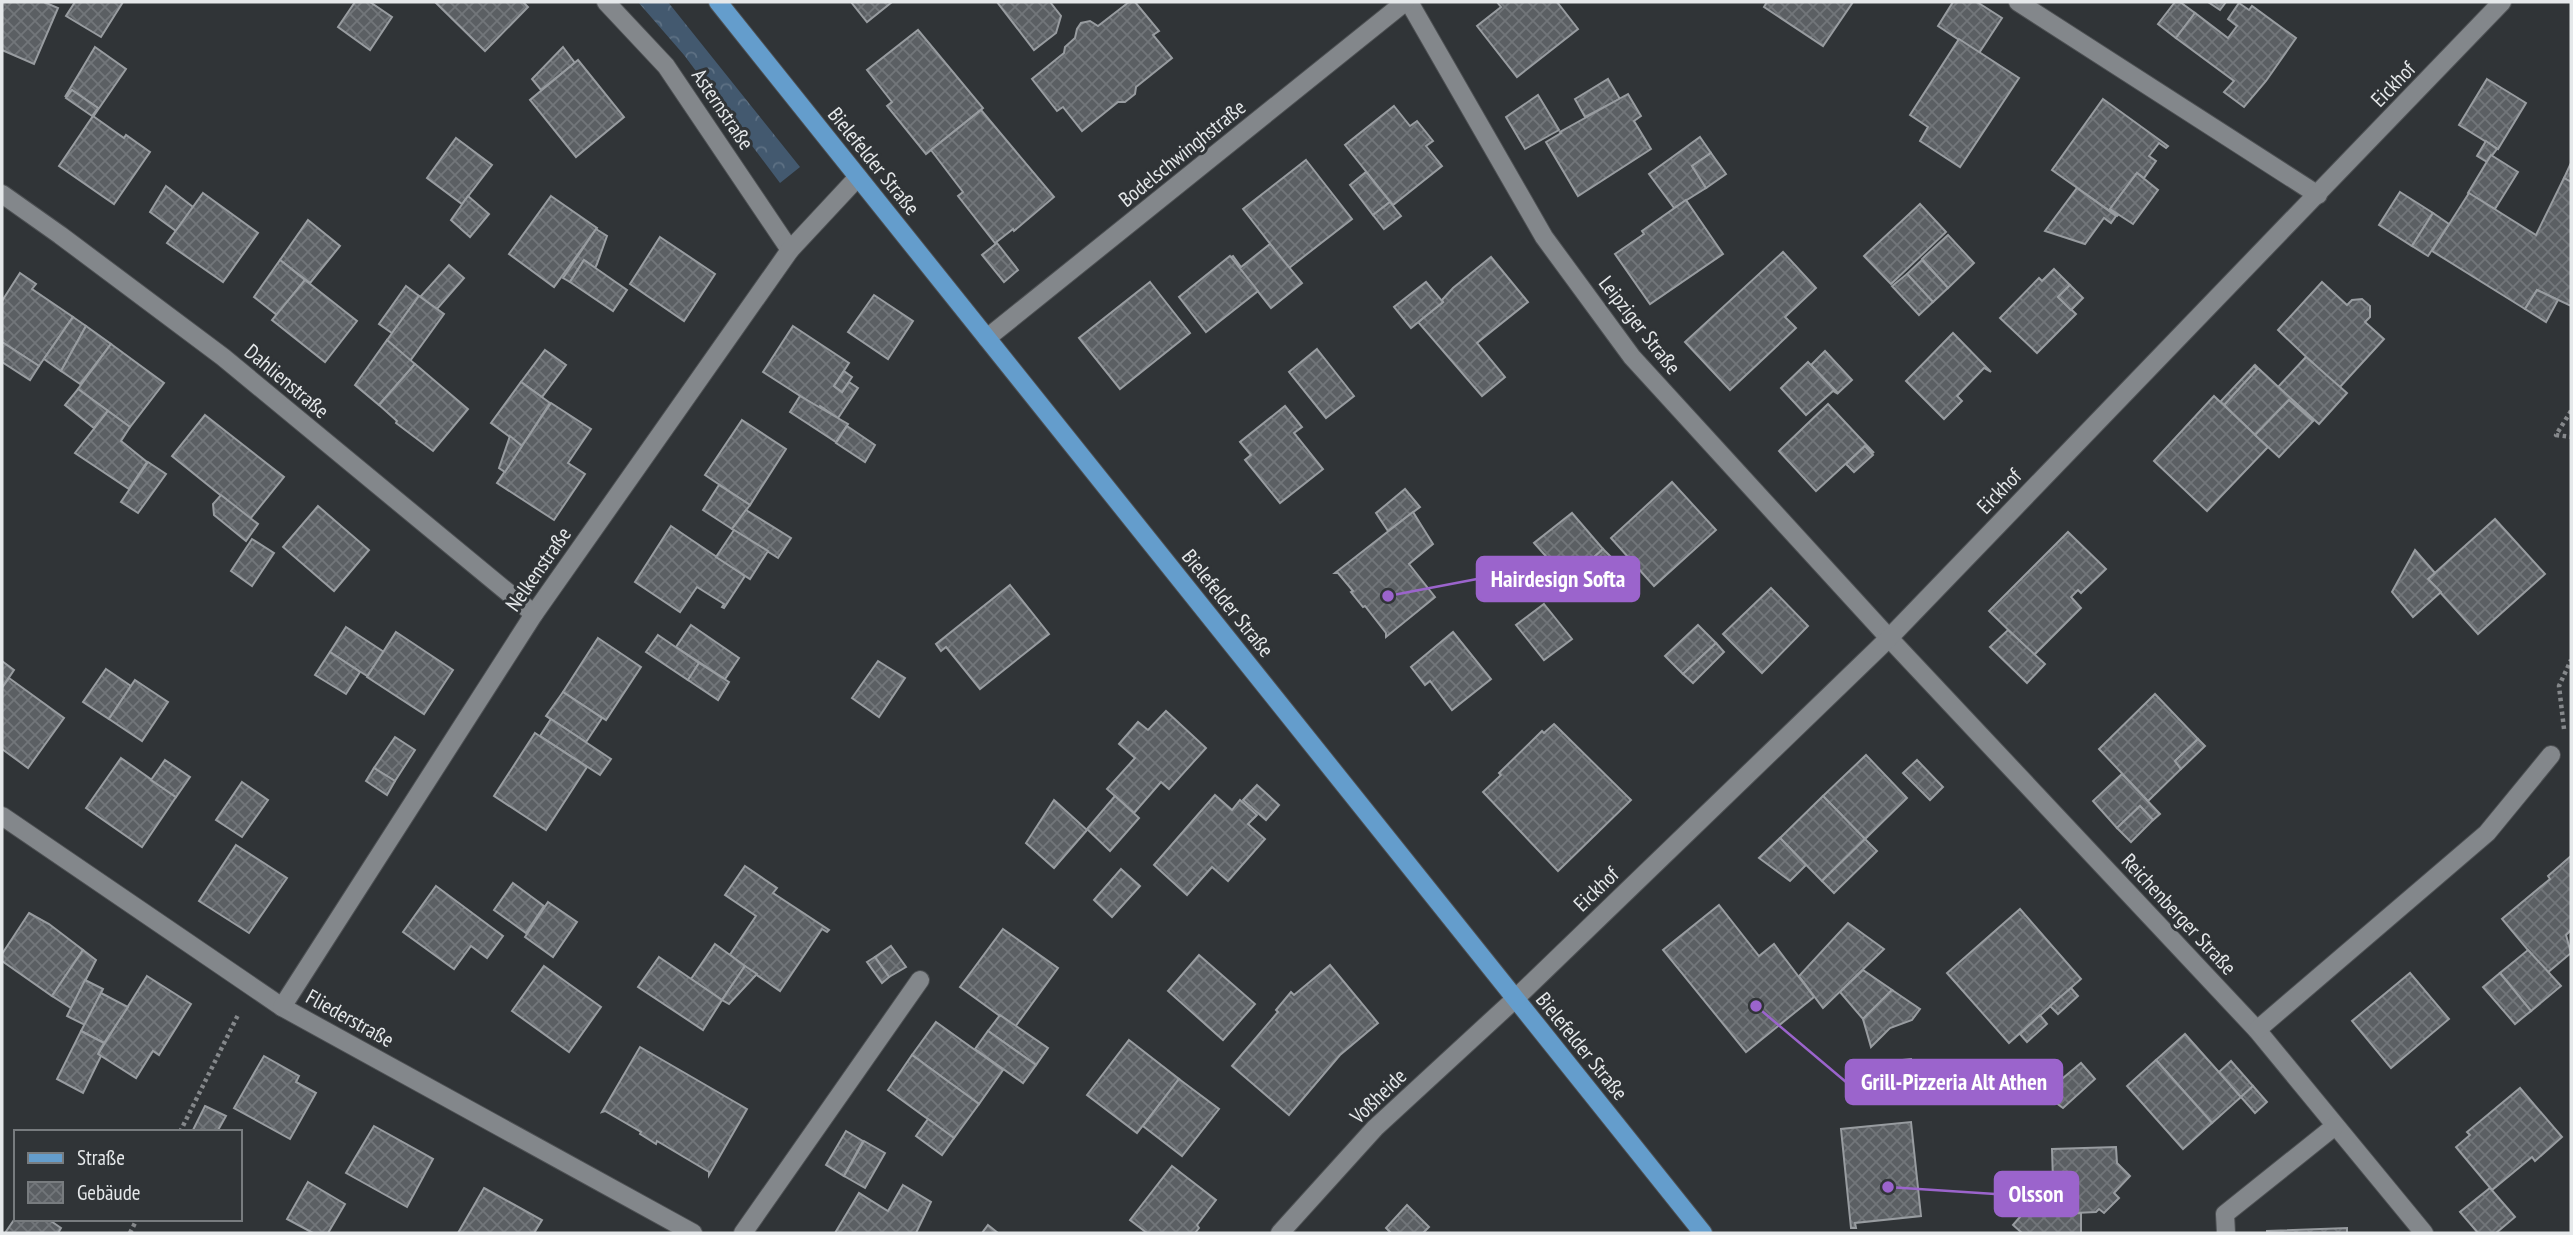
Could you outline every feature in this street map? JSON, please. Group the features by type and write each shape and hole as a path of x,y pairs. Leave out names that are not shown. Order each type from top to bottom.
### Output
{"main road":[{"name":"Bielefelder Straße","path":"718,2 1703,1233"}],"street":[{"name":"Asternstraße","path":"606,2 666,66 790,250"},
{"name":"Bodelschwinghstraße","path":"988,338 1407,2"},
{"name":"Leipziger Straße","path":"1407,2 1544,237 1632,357 1889,638"},
{"path":"2018,2 2318,195"},
{"name":"Eickhof","path":"1515,999 1889,638 2502,2"},
{"name":"Nelkenstraße","path":"282,1007 534,614 790,250 858,177"},
{"name":"Dahlienstraße","path":"2,194 60,234 223,357 534,614"},
{"name":"Reichenberger Straße","path":"1889,638 2257,1030 2424,1233"},
{"path":"2257,1030 2487,833 2551,755"},
{"name":"Fliederstraße","path":"2,816 282,1007 693,1233"},
{"path":"743,1233 920,981"},
{"name":"Voßheide","path":"1280,1233 1375,1128 1515,999"},
{"path":"2226,1233 2225,1214 2335,1126"}],"path":[{"path":"2571,411 2556,435 2571,437"},
{"path":"2551,755 2564,728 2559,686 2571,660"},
{"path":"181,1130 251,988"}],"green space":[{"path":"638,2 668,2 800,167 780,183 684,55"}],"building":[{"path":"2,2 44,2 58,8 34,64 2,50"},
{"path":"75,2 123,2 101,37 66,16"},
{"path":"355,2 370,2 392,17 370,50 338,27"},
{"path":"435,2 523,2 528,7 485,51"},
{"path":"851,2 892,2 867,22"},
{"path":"997,2 1050,2 1061,16 1056,33 1034,50"},
{"path":"1129,2 1135,2 1159,31 1153,35 1172,58 1136,87 1135,94 1125,102 1118,102 1082,131 1063,107 1057,111 1032,79 1064,53 1065,47 1075,38 1081,23 1090,21 1098,26"},
{"path":"1497,2 1557,2 1578,29 1517,77 1477,26 1501,7"},
{"path":"1767,2 1853,2 1823,46 1764,7"},
{"path":"1953,2 1977,2 2002,18 1979,53 1938,26"},
{"path":"2175,2 2180,2 2195,13 2176,38 2158,24"},
{"path":"2208,2 2226,2 2220,10"},
{"path":"2239,3 2249,10 2252,6 2296,38 2244,107 2224,92 2234,81 2176,38 2195,13 2228,38 2237,26 2228,19"},
{"path":"918,30 983,108 926,154 887,106 892,102 867,70"},
{"path":"1959,39 2019,78 1960,167 1920,141 1928,127 1910,115"},
{"path":"95,47 126,69 93,117 98,108 72,90 65,97"},
{"path":"563,47 575,63 541,90 532,79"},
{"path":"578,60 624,117 576,157 530,100"},
{"path":"1608,79 1620,99 1585,117 1575,99"},
{"path":"2487,79 2526,103 2498,149 2459,125"},
{"path":"72,90 98,108 92,116 66,98"},
{"path":"1628,94 1641,116 1634,121 1651,149 1578,196 1546,142"},
{"path":"1538,95 1559,130 1525,149 1506,117"},
{"path":"2103,99 2168,146 2166,148 2159,143 2149,156 2156,161 2144,178 2137,173 2110,209 2117,216 2052,170"},
{"path":"1394,106 1410,126 1417,121 1433,141 1426,146 1442,166 1393,205 1345,145"},
{"path":"981,110 1054,197 1014,231 1013,229 995,243 958,196 963,192 931,150"},
{"path":"93,116 150,152 114,204 59,166"},
{"path":"1700,137 1711,153 1692,166 1706,188 1674,208 1649,174"},
{"path":"456,138 492,165 462,204 427,178"},
{"path":"2486,141 2497,149 2487,162 2477,156"},
{"path":"1711,153 1726,174 1706,188 1692,166"},
{"path":"2491,155 2518,172 2495,209 2468,193"},
{"path":"1306,160 1352,219 1289,268 1243,209"},
{"path":"2571,163 2571,182 2564,178"},
{"path":"1366,172 1390,202 1373,215 1350,185"},
{"path":"2137,173 2158,190 2133,224 2110,209"},
{"path":"2564,178 2571,182 2571,306 2537,290 2525,309 2432,251 2469,193 2536,235"},
{"path":"166,186 193,207 176,231 150,212"},
{"path":"2077,188 2116,216 2111,223 2104,218 2085,244 2045,231"},
{"path":"2400,192 2433,213 2412,246 2379,225"},
{"path":"203,193 258,233 223,282 167,243"},
{"path":"468,196 489,214 470,237 451,220"},
{"path":"551,196 597,228 554,287 509,254"},
{"path":"1686,200 1723,254 1650,304 1615,254"},
{"path":"1390,202 1401,216 1384,229 1373,215"},
{"path":"1920,204 1946,232 1891,284 1864,256"},
{"path":"2433,213 2449,224 2428,256 2412,246"},
{"path":"308,220 340,246 310,283 280,260"},
{"path":"596,229 607,236 595,268 584,260 570,282 563,278"},
{"path":"1948,235 1974,263 1948,288 1922,259"},
{"path":"660,237 715,274 684,321 630,284"},
{"path":"997,243 1018,270 1004,282 982,255"},
{"path":"1270,244 1302,283 1271,308 1231,257 1233,256 1241,267"},
{"path":"1783,252 1816,288 1785,317 1796,328 1730,390 1685,342"},
{"path":"1230,256 1258,291 1206,332 1179,297"},
{"path":"1491,257 1528,302 1477,343 1505,377 1482,396 1418,322 1443,302 1453,288"},
{"path":"280,260 305,280 277,315 254,297"},
{"path":"584,260 627,290 613,311 570,282"},
{"path":"1922,260 1948,288 1933,302 1907,274"},
{"path":"449,265 464,278 437,309 420,297"},
{"path":"2054,269 2070,285 2058,297 2076,314 2037,353 2000,318 2039,278 2042,281"},
{"path":"20,273 36,284 32,289 73,317 39,366 2,342 2,301"},
{"path":"1907,274 1933,302 1919,315 1892,286"},
{"path":"305,280 357,321 325,362 272,320"},
{"path":"1150,282 1190,333 1120,389 1079,338"},
{"path":"1426,282 1443,302 1411,328 1394,307"},
{"path":"2322,282 2347,305 2352,300 2362,299 2370,306 2370,317 2365,322 2384,339 2339,388 2278,330"},
{"path":"2070,285 2083,298 2071,310 2058,297"},
{"path":"406,286 419,296 392,333 379,324"},
{"path":"2537,290 2558,300 2546,322 2525,309"},
{"path":"874,295 913,321 888,359 848,332"},
{"path":"419,296 444,314 410,361 387,340"},
{"path":"73,317 86,326 61,371 44,359"},
{"path":"86,326 111,344 80,384 61,371"},
{"path":"793,326 849,363 834,386 842,392 849,382 858,388 838,418 763,372"},
{"path":"1953,333 1991,372 1984,368 1957,396 1962,401 1944,419 1906,381"},
{"path":"387,340 415,364 379,405 355,385"},
{"path":"2,342 39,366 30,380 2,362"},
{"path":"111,344 164,383 130,427 78,389"},
{"path":"1317,349 1354,396 1326,418 1289,372"},
{"path":"545,350 566,365 542,397 521,382"},
{"path":"1825,351 1852,380 1838,393 1811,365"},
{"path":"2306,357 2347,393 2319,424 2278,387"},
{"path":"1808,362 1838,394 1833,391 1806,415 1781,388"},
{"path":"415,364 468,409 433,451 396,423 397,421 379,405"},
{"path":"2255,365 2314,420 2289,400 2255,435 2224,405 2257,369"},
{"path":"2254,366 2257,369 2224,405 2220,402"},
{"path":"844,371 852,377 842,392 834,386"},
{"path":"521,382 550,403 522,446 491,423"},
{"path":"78,389 108,411 94,428 65,405"},
{"path":"800,396 848,424 836,442 790,412"},
{"path":"2214,396 2268,447 2207,511 2154,461"},
{"path":"2289,400 2313,421 2279,457 2255,435"},
{"path":"551,403 591,429 568,463 585,474 554,520 497,483"},
{"path":"1828,404 1874,453 1865,446 1816,491 1779,451"},
{"path":"1285,406 1302,427 1294,433 1323,469 1280,503 1245,460 1251,455 1240,442"},
{"path":"108,411 130,427 121,441 147,462 129,489 75,453"},
{"path":"205,415 284,477 250,519 172,456"},
{"path":"742,420 786,449 750,505 705,475"},
{"path":"847,426 875,445 865,462 836,443"},
{"path":"510,436 522,446 505,472 499,468"},
{"path":"1865,446 1873,455 1854,472 1846,464"},
{"path":"148,462 166,474 138,513 121,502"},
{"path":"1672,482 1716,530 1654,586 1611,538"},
{"path":"719,485 750,505 732,529 703,510"},
{"path":"1405,489 1420,507 1388,531 1376,513"},
{"path":"221,495 258,524 246,541 214,515 213,504"},
{"path":"318,506 369,550 334,591 283,547"},
{"path":"746,510 791,538 778,558 732,529"},
{"path":"1413,512 1433,544 1409,564 1435,597 1386,637 1386,633 1365,606 1363,607 1338,573 1335,573"},
{"path":"1572,513 1603,549 1568,581 1534,543"},
{"path":"2495,519 2545,574 2478,634 2428,579"},
{"path":"671,526 745,576 724,608 724,604 697,587 680,612 635,582"},
{"path":"734,530 768,551 750,579 716,557"},
{"path":"2068,532 2106,569 2081,593 2078,590 2071,597 2081,608 2034,655 1989,611"},
{"path":"252,539 274,553 252,586 231,571"},
{"path":"1603,549 1611,557 1575,588 1568,581"},
{"path":"2415,550 2435,573 2428,579 2441,592 2413,617 2392,592"},
{"path":"1010,585 1049,634 980,689 946,647 941,651 936,644"},
{"path":"1771,588 1808,626 1762,673 1723,634"},
{"path":"1544,604 1572,639 1544,660 1516,625"},
{"path":"691,625 739,658 725,679 676,647"},
{"path":"1698,625 1716,643 1683,674 1665,656"},
{"path":"346,627 384,652 367,676 330,652"},
{"path":"2008,630 2045,664 2027,683 1990,647"},
{"path":"396,632 453,670 424,714 367,677"},
{"path":"1453,632 1491,679 1452,710 1430,681 1425,685 1411,667"},
{"path":"658,635 699,663 688,680 646,652"},
{"path":"598,638 641,667 606,720 563,692"},
{"path":"1716,643 1724,652 1693,683 1683,674"},
{"path":"330,652 360,672 346,694 315,675"},
{"path":"2,661 14,670 2,688"},
{"path":"878,661 905,678 879,717 852,698"},
{"path":"699,663 729,682 718,700 688,680"},
{"path":"106,669 131,686 109,719 83,702"},
{"path":"9,678 64,718 28,768 2,749 2,688"},
{"path":"135,680 168,702 142,741 109,719"},
{"path":"563,692 602,718 586,742 546,716"},
{"path":"2155,694 2198,739 2175,761 2181,769 2148,801 2099,749"},
{"path":"1166,711 1206,748 1169,789 1161,782 1134,813 1107,789 1135,758 1119,744 1138,722 1148,730"},
{"path":"551,719 611,759 600,775 540,736"},
{"path":"1554,724 1631,800 1558,871 1483,792 1542,731 1544,733"},
{"path":"535,733 587,767 546,830 494,796"},
{"path":"395,737 415,750 395,781 374,768"},
{"path":"2198,739 2205,746 2181,769 2175,761"},
{"path":"1866,755 1907,798 1865,839 1823,796"},
{"path":"121,758 176,797 142,847 86,808"},
{"path":"165,760 190,777 176,797 151,780"},
{"path":"1917,760 1943,787 1930,800 1903,773"},
{"path":"374,768 395,781 387,795 366,781"},
{"path":"2122,774 2160,814 2153,820 2140,806 2117,828 2093,801"},
{"path":"242,782 268,800 242,837 216,820"},
{"path":"1257,785 1279,805 1266,820 1243,800"},
{"path":"1215,795 1232,810 1240,800 1257,815 1248,824 1265,839 1228,881 1212,867 1187,895 1154,865"},
{"path":"1115,796 1139,818 1110,851 1087,829"},
{"path":"1823,796 1865,839 1822,881 1780,838"},
{"path":"1054,800 1087,830 1054,868 1026,843"},
{"path":"2140,806 2153,820 2131,842 2117,828"},
{"path":"1780,838 1806,865 1790,881 1759,858"},
{"path":"1865,839 1877,851 1834,893 1822,881"},
{"path":"236,845 287,878 249,933 199,901"},
{"path":"2571,856 2571,930 2566,935 2571,953 2547,973 2502,919 2550,879 2548,876"},
{"path":"745,866 777,888 773,893 829,930 827,932 822,929 780,991 729,956 756,916 725,895"},
{"path":"1121,869 1140,886 1112,917 1094,900"},
{"path":"513,883 544,906 526,933 494,910"},
{"path":"436,886 503,936 487,958 471,946 454,969 403,932"},
{"path":"548,902 577,922 553,957 525,937"},
{"path":"1719,905 1759,956 1774,944 1814,997 1746,1052 1663,950"},
{"path":"2020,909 2081,979 2009,1043 1947,973"},
{"path":"29,913 49,924 83,950 52,996 2,961 2,954"},
{"path":"1848,923 1884,949 1823,1008 1799,976"},
{"path":"1003,929 1058,968 1015,1027 960,987"},
{"path":"715,944 745,966 722,1000 691,979"},
{"path":"891,946 906,967 889,977 875,957"},
{"path":"83,950 96,960 71,1008 52,996"},
{"path":"2528,950 2561,986 2531,1011 2500,973"},
{"path":"1199,955 1255,1004 1223,1040 1168,991"},
{"path":"659,957 722,1000 703,1030 638,987"},
{"path":"875,957 889,977 882,983 867,962"},
{"path":"1330,965 1378,1023 1340,1055 1289,1115 1232,1066 1278,1012 1276,1010 1291,992 1294,995"},
{"path":"544,966 601,1007 569,1052 512,1011"},
{"path":"745,966 757,974 729,1004 722,1000"},
{"path":"1863,970 1892,990 1863,1019 1840,992"},
{"path":"2410,973 2449,1019 2391,1068 2352,1021"},
{"path":"2500,973 2531,1011 2515,1024 2483,987"},
{"path":"147,976 191,1004 159,1055 153,1051 136,1078 98,1054"},
{"path":"85,980 103,989 85,1025 67,1016"},
{"path":"2071,988 2078,996 2058,1014 2050,1006"},
{"path":"1892,990 1920,1009 1912,1020 1890,1028 1871,1047 1863,1019"},
{"path":"101,993 128,1007 104,1043 81,1031"},
{"path":"1000,1015 1048,1048 1036,1065 988,1031"},
{"path":"2040,1015 2047,1024 2027,1042 2020,1034"},
{"path":"936,1022 1003,1070 979,1104 912,1055"},
{"path":"81,1031 104,1043 98,1054 101,1056 83,1093 57,1079"},
{"path":"988,1031 1036,1065 1023,1083 975,1049"},
{"path":"2185,1034 2241,1097 2212,1123 2156,1060"},
{"path":"1129,1040 1179,1079 1137,1133 1087,1095"},
{"path":"640,1047 747,1109 709,1175 709,1172 657,1141 656,1144 640,1134 641,1132 605,1111 602,1112"},
{"path":"912,1055 979,1104 954,1138 888,1090"},
{"path":"264,1056 299,1076 296,1082 316,1093 290,1139 234,1108"},
{"path":"1911,1059 1915,1095 1879,1099 1874,1063"},
{"path":"2156,1060 2212,1123 2183,1149 2127,1086"},
{"path":"2231,1061 2253,1086 2241,1097 2219,1072"},
{"path":"2081,1063 2095,1079 2063,1108 2044,1094"},
{"path":"1179,1079 1219,1109 1182,1156 1143,1126"},
{"path":"2253,1086 2267,1102 2255,1113 2241,1097"},
{"path":"2520,1088 2562,1137 2535,1161 2532,1157 2492,1190 2456,1147 2470,1135 2467,1132"},
{"path":"205,1106 226,1116 218,1130 193,1130"},
{"path":"928,1119 954,1138 942,1155 916,1136"},
{"path":"1911,1122 1921,1216 1855,1223 1856,1228 1851,1228 1841,1129"},
{"path":"374,1126 433,1159 407,1207 346,1173"},
{"path":"846,1131 863,1141 844,1176 826,1165"},
{"path":"864,1141 885,1153 865,1188 844,1176"},
{"path":"2116,1147 2117,1163 2130,1176 2114,1193 2119,1198 2104,1213 2099,1209 2096,1212 2054,1214 2052,1149"},
{"path":"1172,1166 1216,1200 1197,1225 1199,1228 1195,1233 1147,1233 1130,1220"},
{"path":"308,1182 345,1204 328,1233 313,1233 287,1219"},
{"path":"903,1185 931,1202 916,1233 835,1233 859,1193 888,1211"},
{"path":"484,1188 542,1220 534,1233 458,1233"},
{"path":"2490,1188 2515,1217 2496,1233 2478,1233 2460,1212"},
{"path":"2054,1201 2054,1214 2081,1213 2081,1233 2022,1233 2013,1225 2033,1202"},
{"path":"1407,1205 1429,1227 1423,1233 1391,1233 1386,1228"},
{"path":"14,1220 51,1221 61,1228 58,1233 5,1233"},
{"path":"988,1225 998,1233 982,1233"},
{"path":"2347,1228 2347,1233 2267,1233 2267,1231"}],"place":[{"name":"Hairdesign Softa","path":"1388,596"},
{"name":"Grill-Pizzeria Alt Athen","path":"1756,1006"},
{"name":"Olsson","path":"1888,1187"}]}
